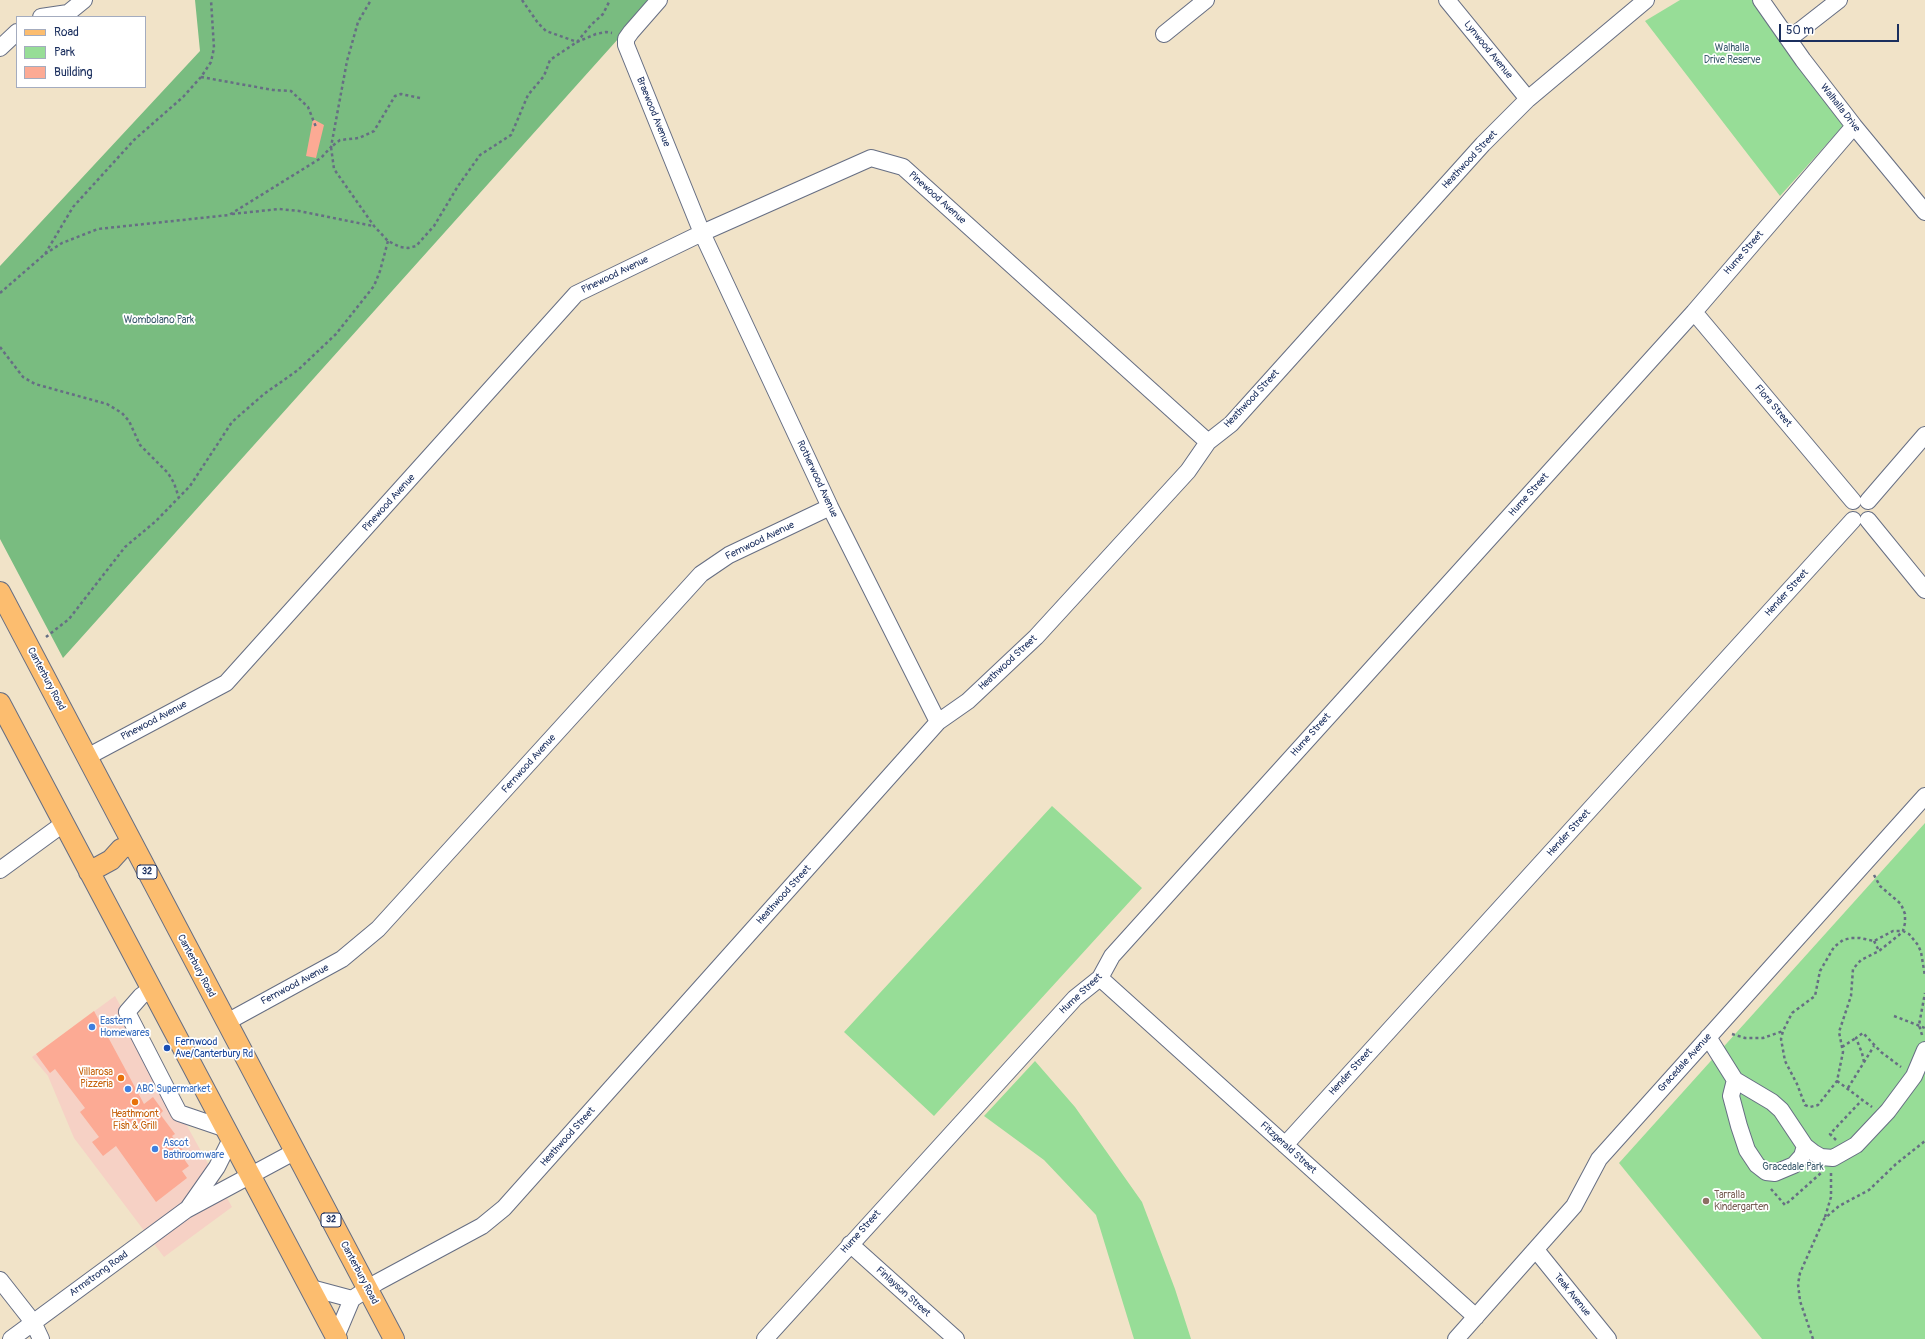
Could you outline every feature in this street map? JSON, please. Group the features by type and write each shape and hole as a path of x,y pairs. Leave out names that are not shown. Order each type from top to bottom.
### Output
{"main road":[{"name":"Canterbury Road","path":"0,592 294,1152 359,1294 394,1339"},
{"path":"0,704 337,1338"},
{"path":"89,872 111,860 121,849 132,844"}],"street":[{"path":"48,16 68,13 84,0"},
{"path":"626,39 639,20 659,0"},
{"path":"1164,34 1206,0"},
{"name":"Lynwood Avenue","path":"1447,0 1528,99"},
{"name":"Heathwood Street","path":"359,1294 482,1226 504,1208 938,722 968,701 1036,637 1188,471 1208,442 1231,424 1483,144 1528,99 1646,0"},
{"name":"Walhalla Drive","path":"1761,0 1790,39 1803,60 1854,126 1925,212"},
{"path":"1790,39 1839,0"},
{"path":"0,48 16,33"},
{"name":"Braewood Avenue","path":"626,39 626,45 702,233"},
{"name":"Hume Street","path":"765,1339 1075,998 1100,978 1112,956 1694,312 1854,126"},
{"name":"Pinewood Avenue","path":"87,757 226,683 576,294 702,233 871,158 903,168 1208,442"},
{"name":"Rotherwood Avenue","path":"702,233 830,507 938,722"},
{"name":"Flora Street","path":"1694,312 1861,501"},
{"path":"1925,435 1861,501 1848,510 1860,520 1925,590"},
{"path":"1860,520 1872,511 1861,501"},
{"name":"Fernwood Avenue","path":"227,1022 342,959 378,929 701,574 729,555 830,507"},
{"name":"Hender Street","path":"1285,1145 1860,520"},
{"name":"Gracedale Avenue","path":"1456,1339 1574,1206 1599,1159 1925,796"},
{"path":"0,870 63,824"},
{"name":"Fitzgerald Street","path":"1100,978 1476,1317"},
{"path":"152,988 141,996 127,1012 178,1112 228,1134"},
{"path":"1708,1038 1735,1080 1761,1094 1776,1106 1805,1146 1821,1157 1833,1158 1856,1145 1883,1117 1914,1076 1924,1045"},
{"path":"1735,1080 1731,1096 1747,1150 1757,1165 1766,1172 1776,1173 1794,1165 1802,1156 1805,1146"},
{"name":"Armstrong Road","path":"186,1210 218,1167 228,1134"},
{"name":"Armstrong Road","path":"11,1339 186,1210 294,1152"},
{"name":"Finlayson Street","path":"850,1244 956,1339"},
{"name":"Teak Avenue","path":"1536,1250 1608,1339"},
{"path":"0,1280 33,1322 41,1339"},
{"path":"311,1288 359,1294 337,1338"}],"path":[{"path":"45,254 73,207 134,140 183,98 212,62 214,48 211,0"},
{"path":"371,0 358,22 347,61 332,147 334,169 374,226 388,241 400,248 416,246 434,226 470,167 480,155 511,135 528,95 544,76 550,60 577,42 606,32 615,33 626,39"},
{"path":"522,0 538,23 546,31 577,42"},
{"path":"577,42 591,25 603,14 607,2 610,0"},
{"path":"201,77 272,90 291,91 308,107 316,127"},
{"path":"229,214 304,170 321,158 340,140 359,138 374,131 395,96 401,94 420,98"},
{"path":"0,293 45,254 62,243 98,229 279,209 299,211 374,226"},
{"path":"46,637 69,619 125,547 156,521 179,498 200,471 232,422 246,409 317,354 358,308 374,286 384,260 388,241"},
{"path":"0,347 23,377 35,384 107,404 122,413 129,421 140,445 168,474 174,483 179,498"},
{"path":"1874,876 1880,886 1901,904 1905,914 1903,931 1878,951 1861,960 1853,969 1851,996 1839,1032 1842,1054 1838,1081 1818,1105 1810,1107 1805,1105 1783,1055 1781,1039 1783,1030 1795,1010 1815,996 1820,970 1829,954 1838,943 1850,938 1874,941 1894,931 1903,931 1909,934 1918,945 1921,952 1925,976"},
{"path":"1874,941 1878,951"},
{"path":"1924,1045 1919,1025 1925,994"},
{"path":"1894,1016 1925,1028"},
{"path":"1719,1025 1732,1034 1754,1039 1770,1037 1783,1030"},
{"path":"1842,1047 1863,1033 1874,1046 1893,1062 1914,1076"},
{"path":"1856,1038 1864,1062"},
{"path":"1848,1088 1874,1046"},
{"path":"1838,1081 1863,1099 1883,1117"},
{"path":"1846,1151 1830,1134 1863,1099"},
{"path":"1824,1219 1839,1206 1869,1190 1896,1164 1925,1141"},
{"path":"1813,1339 1800,1301 1798,1284 1800,1272 1824,1219 1831,1197 1831,1171"}],"shaded area":[{"path":"115,996 232,1207 164,1257 74,1138 48,1076 32,1057"}],"green space":[{"name":"Wombolano Park","path":"195,0 653,0 63,658 0,539 0,266 200,51"},
{"name":"Walhalla Drive Reserve","path":"1680,0 1755,0 1843,126 1780,196 1645,21"},
{"path":"1052,806 1142,888 934,1116 844,1032"},
{"name":"Gracedale Park","path":"1925,823 1925,1339 1762,1339 1619,1163"},
{"path":"1035,1061 1075,1107 1142,1202 1175,1289 1191,1339 1134,1339 1096,1215 1044,1160 984,1116"}],"building":[{"path":"313,119 324,125 316,158 306,156"},
{"path":"94,1011 144,1104 153,1097 163,1111 160,1114 175,1134 172,1136 188,1157 184,1159 189,1166 182,1171 187,1178 156,1202 116,1146 103,1156 92,1142 99,1137 80,1112 85,1108 55,1069 50,1073 36,1054"}],"place":[{"name":"Eastern Homewares","path":"92,1027"},
{"name":"Fernwood Ave/Canterbury Rd","path":"167,1048"},
{"name":"Villarosa Pizzeria","path":"121,1078"},
{"name":"ABC Supermarket","path":"128,1089"},
{"name":"Heathmont Fish & Grill","path":"135,1102"},
{"name":"Ascot Bathroomware","path":"155,1149"},
{"name":"Tarralla Kindergarten","path":"1706,1201"}]}
